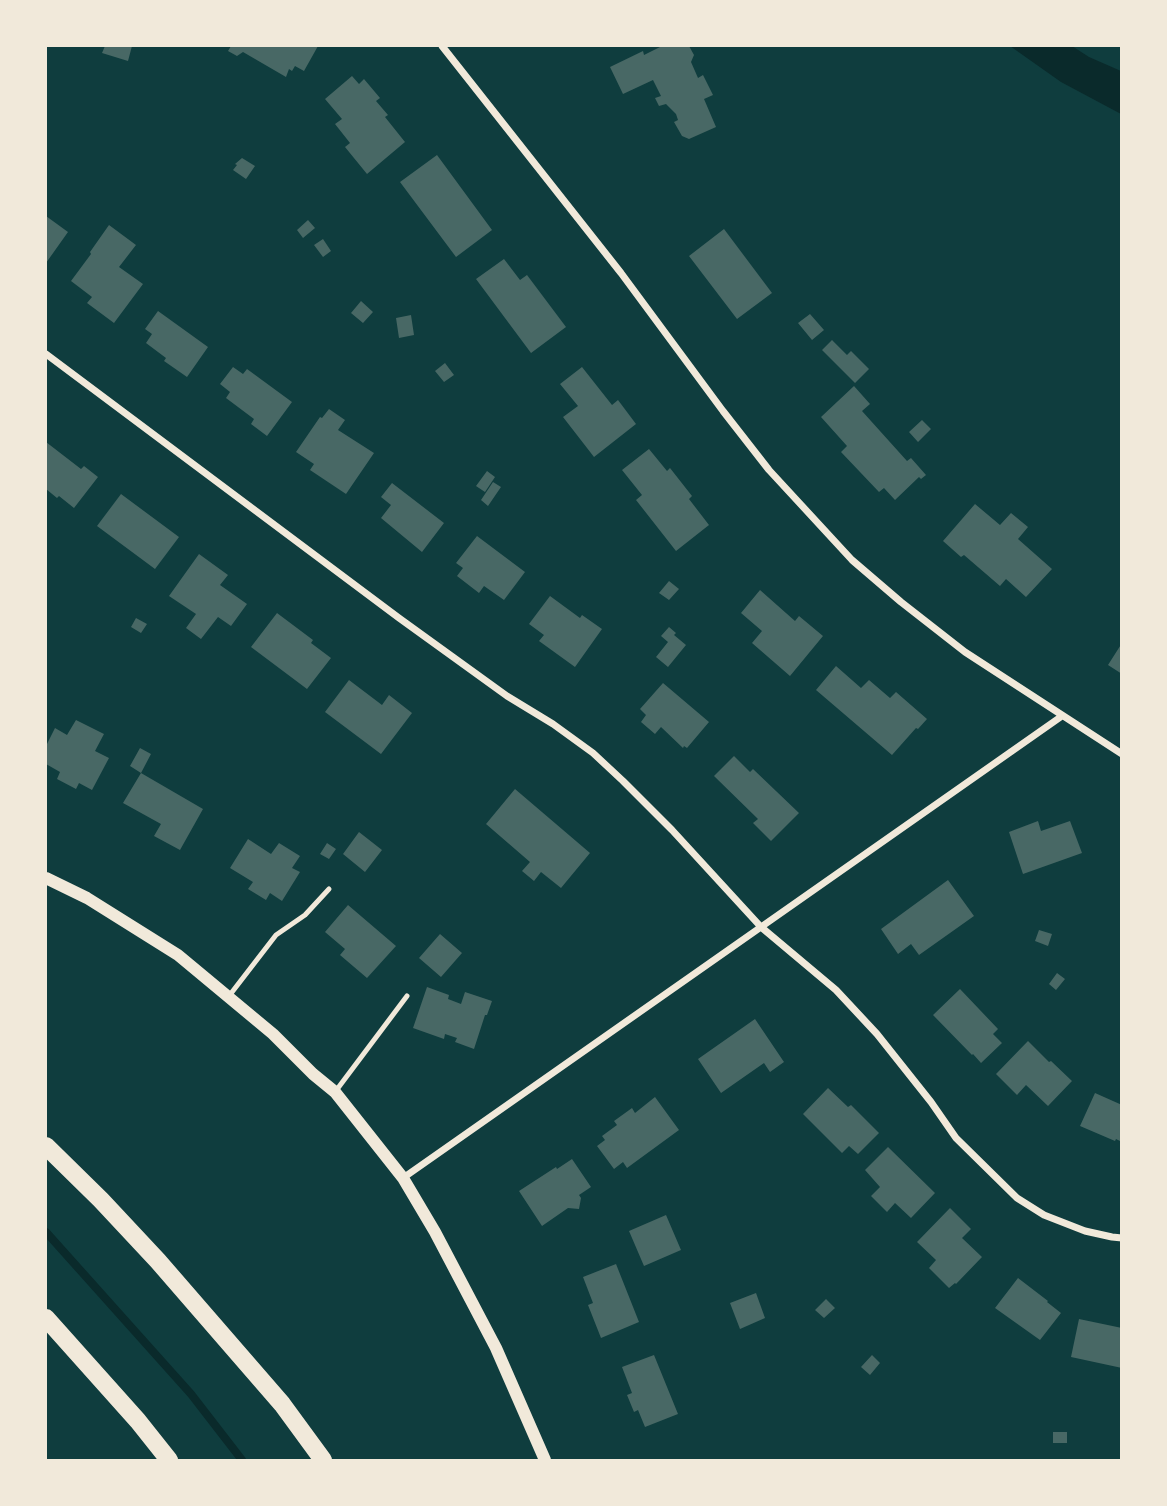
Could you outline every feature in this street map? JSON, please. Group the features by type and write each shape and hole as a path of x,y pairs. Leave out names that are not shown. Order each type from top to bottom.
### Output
{"main road":[{"path":"46,1146 159,1261 282,1404 323,1461"},
{"path":"46,1318 138,1421 169,1461"}],"street":[{"path":"442,46 621,273 769,470 852,560 965,652 1122,754"},
{"path":"46,354 399,618 593,753 662,820 761,927 836,990 877,1034 956,1138 1017,1198 1044,1215 1085,1231 1122,1238"},
{"path":"402,1178 1062,716"},
{"path":"46,878 87,898 178,956 273,1034 335,1092 402,1178 435,1233 496,1348 545,1461"}],"lane":[{"path":"229,996 275,935 305,915 329,889"},
{"path":"335,1092 407,996"}],"water":[{"path":"1010,46 1072,46 1121,71 1121,114 1061,82"}],"building":[{"path":"105,46 132,46 128,61 102,53"},
{"path":"231,46 318,46 304,71 295,66 292,71 289,69 286,77 243,52 237,56 228,51"},
{"path":"662,46 689,46 694,55 691,62 698,78 703,75 713,95 704,99 716,127 689,139 682,136 674,122 678,120 676,114 666,104 659,106 655,98 661,96 653,80 623,94 610,67 643,51 644,55"},
{"path":"352,76 359,84 364,79 380,98 376,101 388,115 385,117 405,142 367,174 345,147 350,143 335,124 342,119 325,99"},
{"path":"437,155 492,230 456,257 400,182"},
{"path":"242,158 255,166 246,179 233,170"},
{"path":"46,216 68,232 46,263"},
{"path":"308,220 315,228 303,238 297,230"},
{"path":"109,225 136,245 119,267 143,284 114,323 87,303 92,297 71,281"},
{"path":"724,229 772,293 737,319 689,256"},
{"path":"323,239 331,251 323,257 314,245"},
{"path":"504,259 520,280 527,275 566,327 531,353 476,279"},
{"path":"361,301 373,312 363,323 351,313"},
{"path":"158,311 208,347 187,377 164,361 166,358 146,343 152,334 145,329"},
{"path":"810,314 824,330 812,340 798,323"},
{"path":"411,315 414,335 399,338 396,318"},
{"path":"832,340 847,355 851,351 869,369 855,383 822,350"},
{"path":"445,363 454,375 444,382 435,371"},
{"path":"233,367 243,374 247,369 292,402 267,436 251,424 254,419 226,398 230,392 220,384"},
{"path":"582,367 612,405 618,400 636,424 594,457 563,417 578,406 560,384"},
{"path":"854,386 870,404 862,411 907,461 911,458 926,475 921,479 919,477 895,500 884,488 879,492 841,452 847,446 821,417"},
{"path":"329,409 345,420 338,430 374,453 346,494 310,470 314,464 296,452 320,417"},
{"path":"922,420 931,429 918,442 909,432"},
{"path":"46,442 81,469 84,466 98,477 74,508 46,489"},
{"path":"649,449 667,471 670,468 692,496 689,499 709,525 676,551 636,500 642,495 622,470"},
{"path":"487,471 495,477 485,492 476,486"},
{"path":"493,482 501,487 488,506 481,500"},
{"path":"392,483 444,523 422,552 381,518 391,505 381,497"},
{"path":"121,494 179,537 155,569 97,526"},
{"path":"975,504 1000,525 1011,513 1028,527 1018,539 1052,569 1026,597 1006,579 1000,586 943,541"},
{"path":"477,536 525,572 504,600 484,586 479,593 457,576 463,568 456,563"},
{"path":"199,554 228,575 220,585 247,604 231,626 218,617 201,639 186,628 196,614 169,596"},
{"path":"669,581 679,589 669,600 659,593"},
{"path":"760,590 795,621 799,616 823,636 790,676 752,643 762,631 741,613"},
{"path":"550,596 580,618 582,615 602,629 575,667 539,641 544,635 529,624"},
{"path":"277,613 313,640 311,643 331,658 307,689 251,647"},
{"path":"136,618 147,624 141,633 131,627"},
{"path":"669,627 686,645 668,667 656,657 668,642 661,636"},
{"path":"1122,643 1122,674 1108,665"},
{"path":"836,666 861,688 869,680 890,698 896,692 927,719 892,755 816,690"},
{"path":"349,680 382,705 389,695 412,713 381,754 325,712"},
{"path":"663,683 709,722 687,748 683,748 661,727 655,734 641,722 646,715 640,709"},
{"path":"76,720 104,734 95,751 109,758 92,790 79,783 76,789 57,779 60,772 46,764 46,746 55,728 67,735"},
{"path":"140,748 151,754 141,773 130,766"},
{"path":"734,756 750,772 753,769 799,813 771,841 753,823 758,819 714,776"},
{"path":"141,773 203,809 180,850 154,836 161,824 123,803"},
{"path":"515,789 590,853 561,888 541,872 534,881 522,871 530,862 486,824"},
{"path":"1038,821 1041,831 1070,821 1082,853 1023,874 1009,832"},
{"path":"359,832 382,850 365,872 343,854"},
{"path":"248,839 271,854 279,843 300,856 292,868 300,872 282,901 270,893 266,900 248,889 253,882 230,868"},
{"path":"327,843 336,849 329,859 320,854"},
{"path":"948,880 974,916 919,955 911,944 898,954 881,929"},
{"path":"348,905 396,946 367,978 340,955 345,949 325,932"},
{"path":"1039,930 1052,934 1048,946 1035,941"},
{"path":"440,934 462,953 441,977 419,958"},
{"path":"1057,973 1065,979 1056,990 1049,984"},
{"path":"427,987 449,995 448,999 461,1004 465,992 492,1001 474,1049 455,1042 457,1038 445,1034 444,1039 413,1028"},
{"path":"960,989 998,1029 993,1034 1002,1043 981,1063 933,1015"},
{"path":"755,1019 784,1062 770,1072 764,1063 721,1093 698,1059"},
{"path":"1028,1041 1072,1081 1048,1106 1026,1085 1017,1095 996,1074"},
{"path":"828,1088 848,1107 851,1105 879,1133 858,1154 849,1146 842,1153 803,1114"},
{"path":"1095,1093 1122,1105 1122,1142 1080,1126"},
{"path":"655,1097 679,1130 627,1168 623,1162 614,1169 597,1146 605,1140 602,1136 617,1125 614,1121 632,1108 635,1113"},
{"path":"888,1147 935,1193 911,1218 895,1203 887,1212 871,1196 880,1187 865,1170"},
{"path":"572,1159 591,1187 579,1195 579,1209 568,1208 542,1226 519,1191"},
{"path":"950,1208 971,1229 962,1238 982,1257 949,1288 929,1268 936,1260 917,1242"},
{"path":"666,1215 681,1250 644,1266 629,1231"},
{"path":"616,1264 639,1322 601,1338 588,1305 593,1303 583,1277"},
{"path":"1018,1278 1061,1313 1040,1340 995,1308"},
{"path":"756,1293 765,1318 740,1329 730,1303"},
{"path":"826,1299 835,1308 824,1318 815,1310"},
{"path":"1079,1319 1122,1328 1122,1368 1071,1357"},
{"path":"654,1355 678,1414 645,1427 638,1410 634,1412 627,1395 632,1393 622,1367"},
{"path":"872,1355 880,1363 870,1375 861,1367"},
{"path":"1053,1432 1067,1432 1067,1443 1053,1443"}],"waterway":[{"path":"46,1232 191,1394 242,1460"}]}
